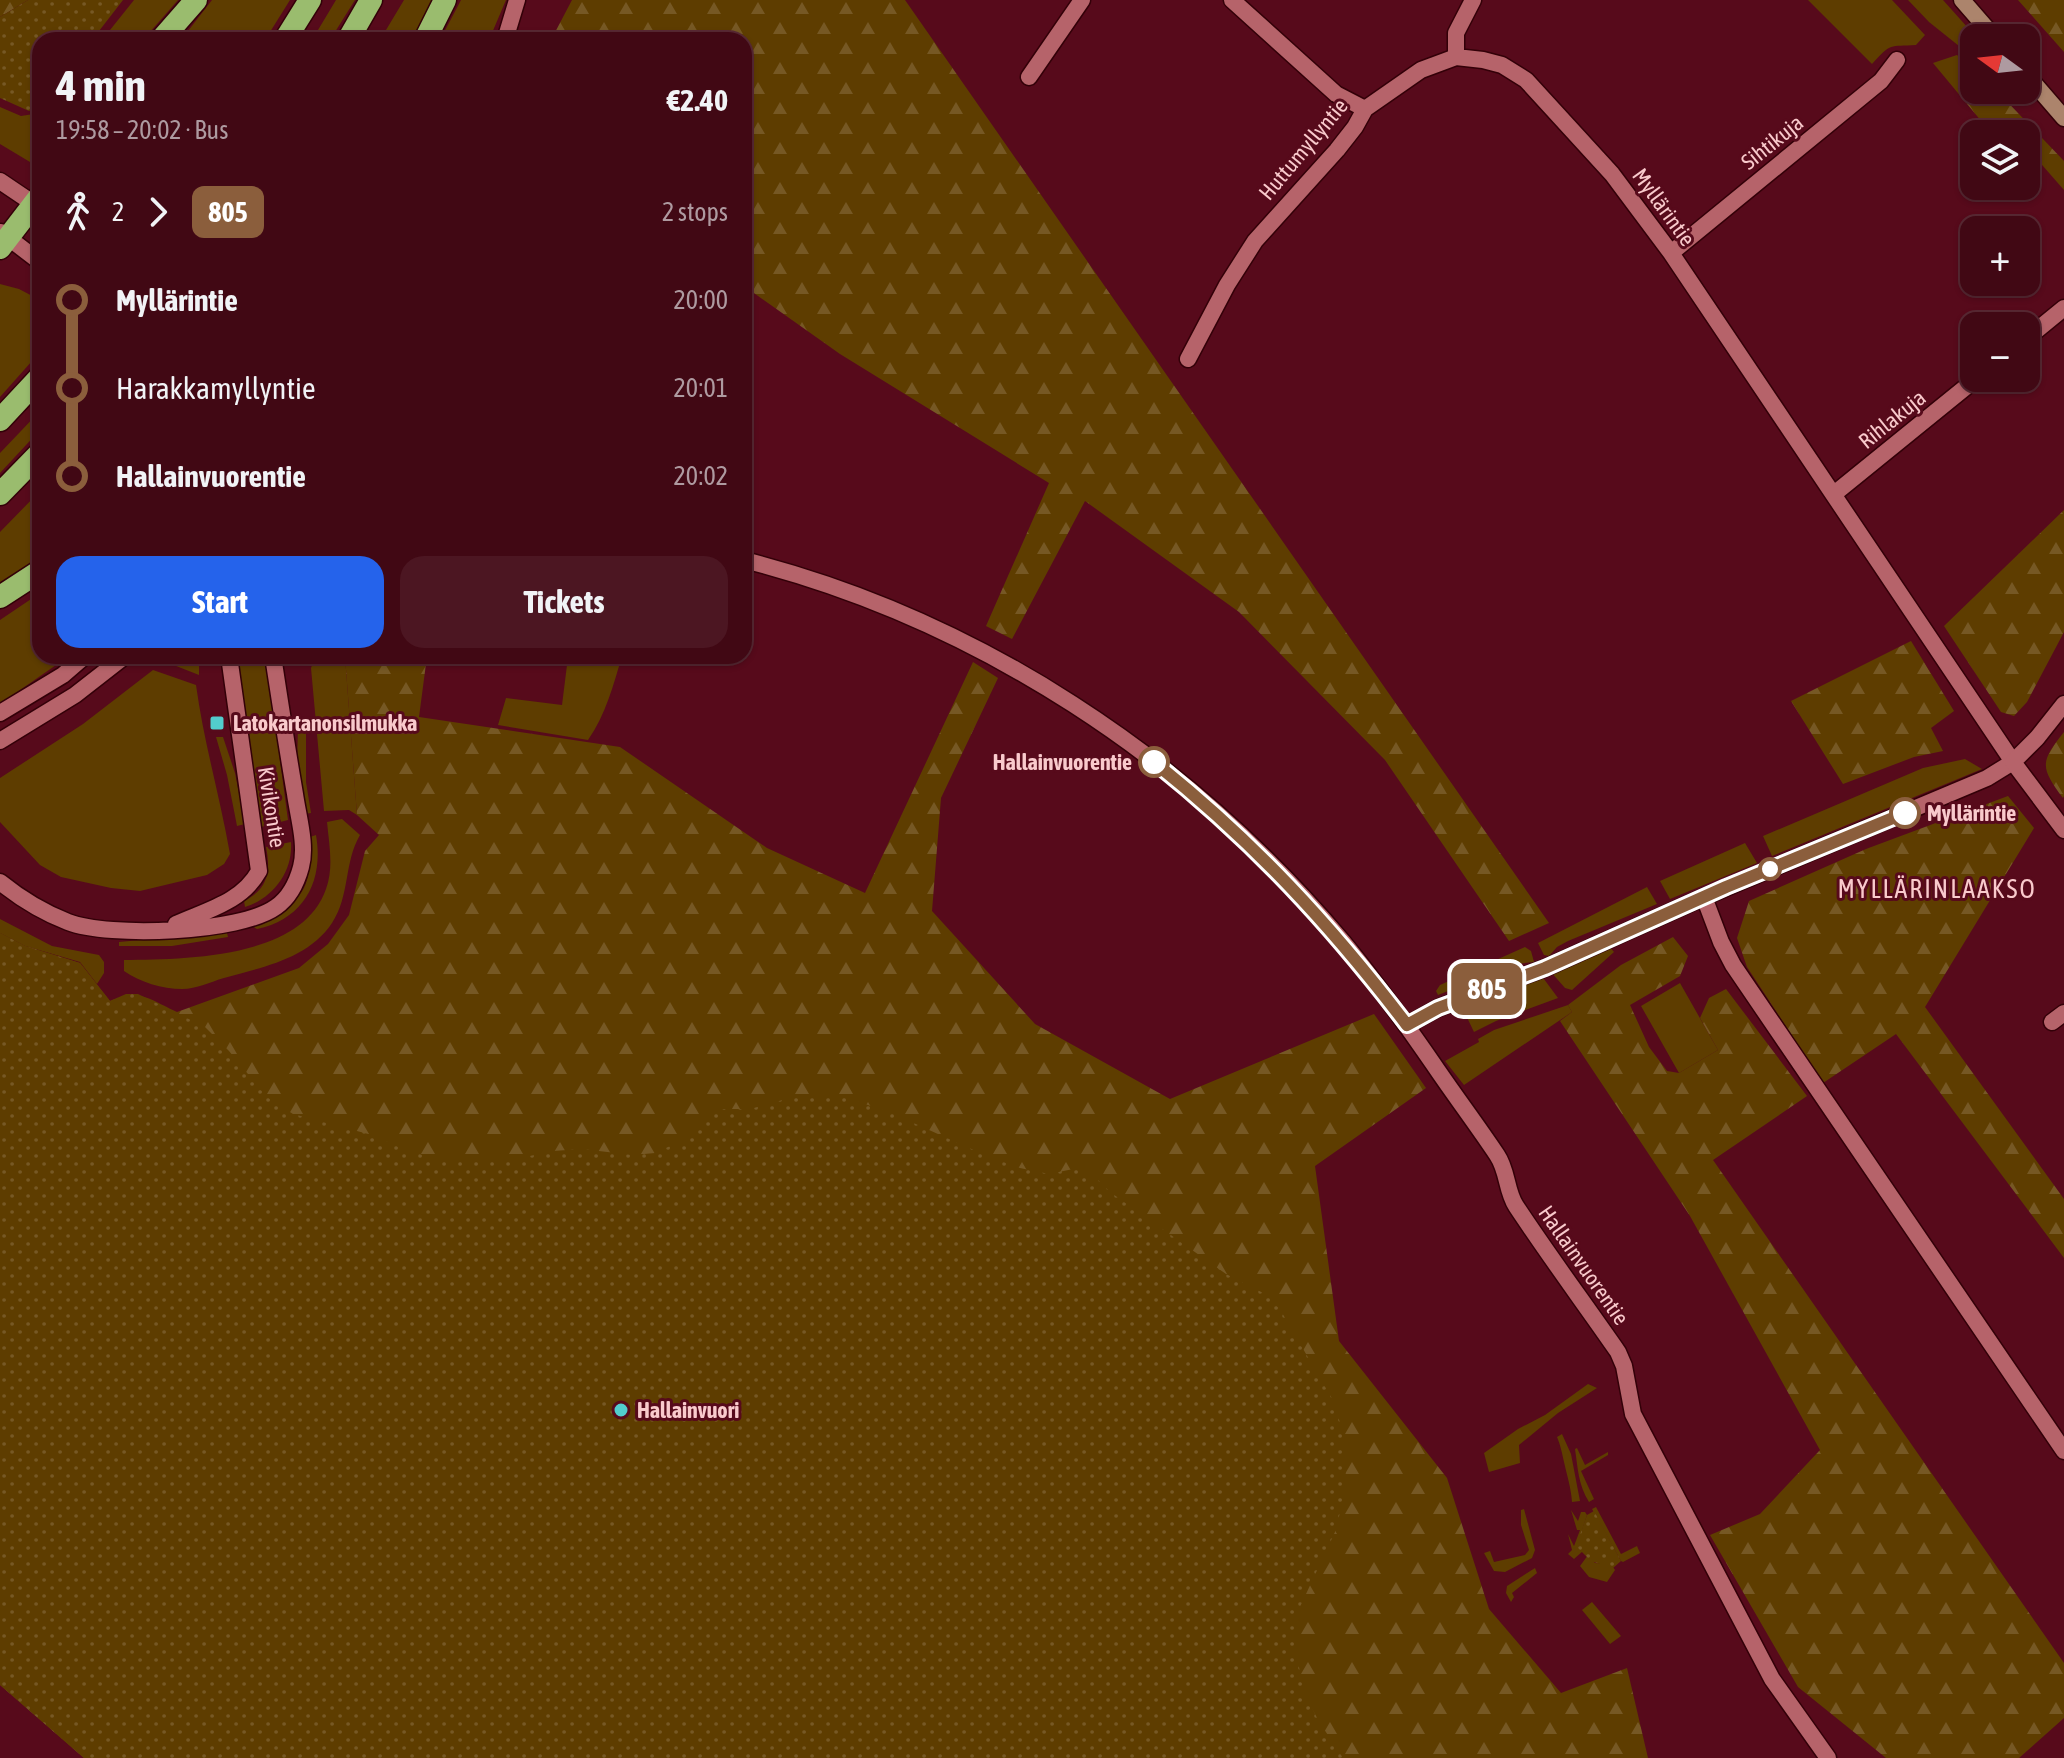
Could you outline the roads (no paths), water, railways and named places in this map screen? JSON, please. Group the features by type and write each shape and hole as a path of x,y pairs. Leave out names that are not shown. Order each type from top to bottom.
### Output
{"highway":[{"path":"168,32 196,0"},
{"path":"290,32 310,0"},
{"path":"353,32 371,0"},
{"path":"429,32 445,0"},
{"path":"3,239 32,209"},
{"path":"0,420 32,386"},
{"path":"0,494 32,461"},
{"path":"8,592 32,574"}],"main road":[{"path":"1962,0 1983,24"},
{"path":"2040,90 2064,118"}],"street":[{"path":"507,32 517,0"},
{"path":"1029,77 1082,0"},
{"path":"1232,0 1336,94 1365,109"},
{"path":"1456,57 1456,33 1473,0"},
{"name":"Huttumyllyntie","path":"1188,359 1227,285 1255,241 1337,150 1365,109 1421,70 1456,57"},
{"name":"Myllärintie","path":"1456,57 1502,65 1526,80 1612,174 1671,253 2013,762 2064,830"},
{"name":"Sihtikuja","path":"1671,253 1881,81 1897,60"},
{"path":"0,181 32,200"},
{"path":"3,239 32,257"},
{"path":"2040,328 2064,308"},
{"name":"Rihlakuja","path":"1834,494 1960,392"},
{"name":"Hallainvuorentie","path":"752,563 852,594 961,639 1057,694 1120,736 1191,791 1273,868 1342,942 1407,1025 1501,1161 1515,1204 1618,1352 1624,1366 1633,1414 1772,1679 1828,1758"},
{"path":"0,713 76,664"},
{"path":"0,741 75,695 115,664"},
{"name":"Kivikontie","path":"160,931 234,898 250,887 259,871 230,664"},
{"name":"Kivikontie","path":"160,931 239,922 276,908 293,889 302,863 301,833 274,664"},
{"path":"1407,1025 1438,1008 1545,968 1704,897 1987,778 2013,762 2064,704"},
{"path":"0,882 29,905 70,923 116,932 160,931"},
{"path":"1704,897 1733,965 2064,1451"}],"place":[{"name":"Latokartanonsilmukka","path":"217,723"},
{"name":"Hallainvuorentie","path":"1154,762"},
{"name":"Myllärintie","path":"1905,813"},
{"name":"Hallainvuori","path":"621,1410"}],"district":[{"name":"MYLLÄRINLAAKSO","path":"1937,889"}]}
